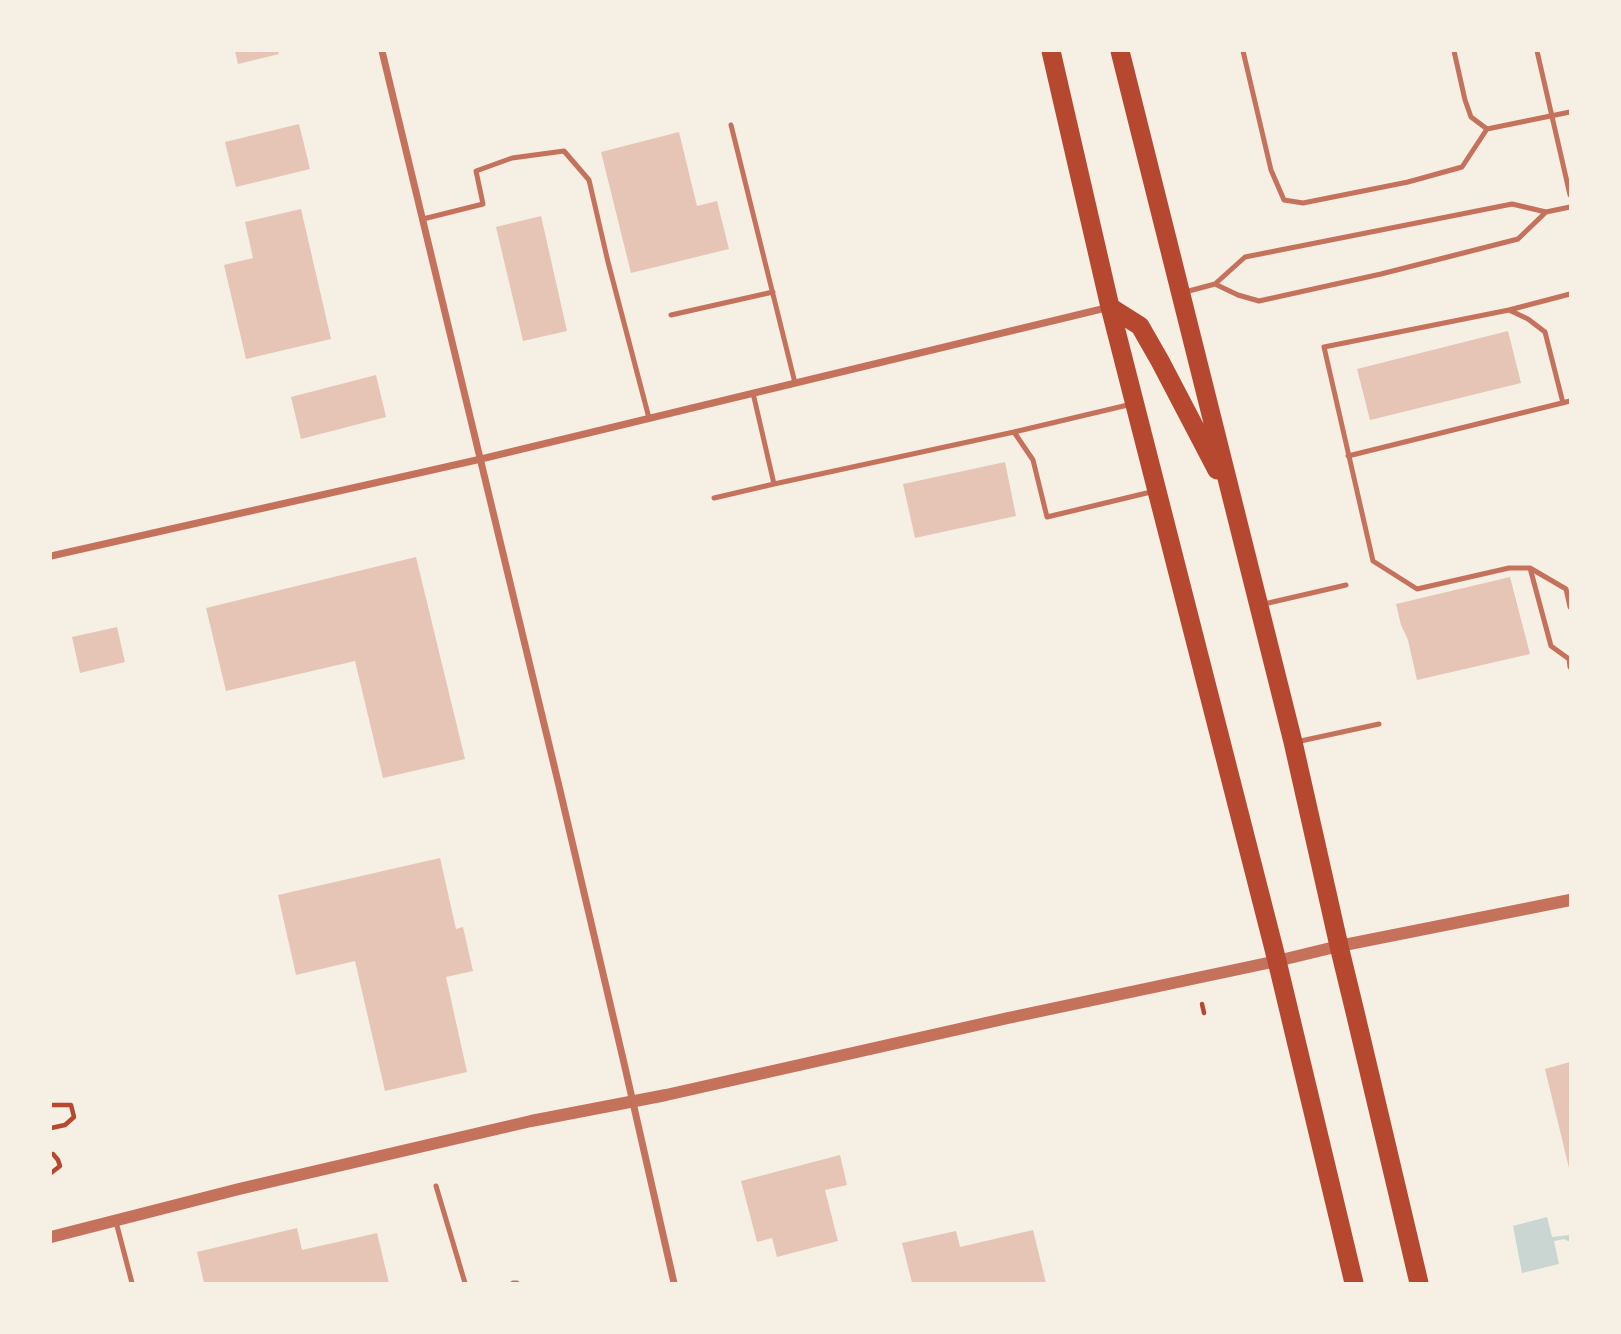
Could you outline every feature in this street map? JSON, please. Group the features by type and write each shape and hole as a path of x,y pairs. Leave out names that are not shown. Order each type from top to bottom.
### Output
{"highway":[{"path":"1051,51 1110,307 1277,961 1354,1283"},
{"path":"1120,51 1260,605 1419,1283"},
{"path":"1110,307 1140,326 1233,500"}],"street":[{"path":"382,51 481,458 674,1283"},
{"path":"51,556 481,458 1110,307"},
{"path":"51,1237 338,1165 531,1121 1339,946 1570,900"}],"lane":[{"path":"1243,51 1271,170 1284,200 1303,203 1408,182 1462,167 1487,129 1570,112"},
{"path":"1454,51 1471,117 1487,129"},
{"path":"1537,51 1570,195"},
{"path":"731,125 796,383"},
{"path":"423,219 482,204 477,171 512,158 564,150 589,180 649,418"},
{"path":"1180,293 1215,284 1245,257 1512,204 1546,212 1570,207"},
{"path":"1215,284 1259,301 1518,239 1546,212"},
{"path":"671,314 773,292"},
{"path":"1570,294 1508,310 1324,346 1373,562 1418,589 1510,568 1530,568 1566,589 1570,607"},
{"path":"1348,456 1567,402 1545,332 1528,319 1508,310"},
{"path":"753,393 774,484"},
{"path":"714,498 1135,404"},
{"path":"1014,432 1032,460 1047,517 1158,491"},
{"path":"1530,568 1551,646 1569,657 1570,667"},
{"path":"1260,605 1346,585"},
{"path":"1293,742 1378,724"},
{"path":"436,1186 465,1283"},
{"path":"116,1221 132,1283"}],"path":[{"path":"1202,1004 1204,1013"},
{"path":"51,1105 71,1105 74,1117 65,1125 51,1128"},
{"path":"51,1154 58,1160 60,1167 51,1173"}],"shaded area":[{"path":"1547,1217 1552,1237 1570,1235 1570,1242 1564,1239 1554,1241 1559,1264 1522,1273 1513,1226"}],"building":[{"path":"235,51 278,51 279,54 238,64"},
{"path":"299,124 310,169 236,187 225,142"},
{"path":"679,132 697,206 717,201 729,249 631,273 601,152"},
{"path":"301,209 331,339 246,359 224,265 253,258 245,222"},
{"path":"541,216 567,331 523,341 496,227"},
{"path":"1508,331 1521,383 1370,420 1357,369"},
{"path":"376,375 386,417 301,439 291,397"},
{"path":"1005,462 1016,516 915,538 903,484"},
{"path":"416,557 465,759 383,778 355,661 226,691 206,608"},
{"path":"1510,577 1530,654 1417,680 1396,604"},
{"path":"117,627 125,662 80,673 72,637"},
{"path":"440,858 456,929 463,927 473,971 446,977 467,1072 385,1091 355,961 296,975 278,895"},
{"path":"1570,1062 1570,1168 1569,1168 1545,1069"},
{"path":"840,1155 847,1185 825,1190 838,1241 777,1257 772,1238 757,1242 741,1181"},
{"path":"297,1228 302,1250 377,1233 389,1283 204,1283 197,1252"},
{"path":"1033,1230 1046,1283 912,1283 902,1243 956,1231 960,1247"}]}
